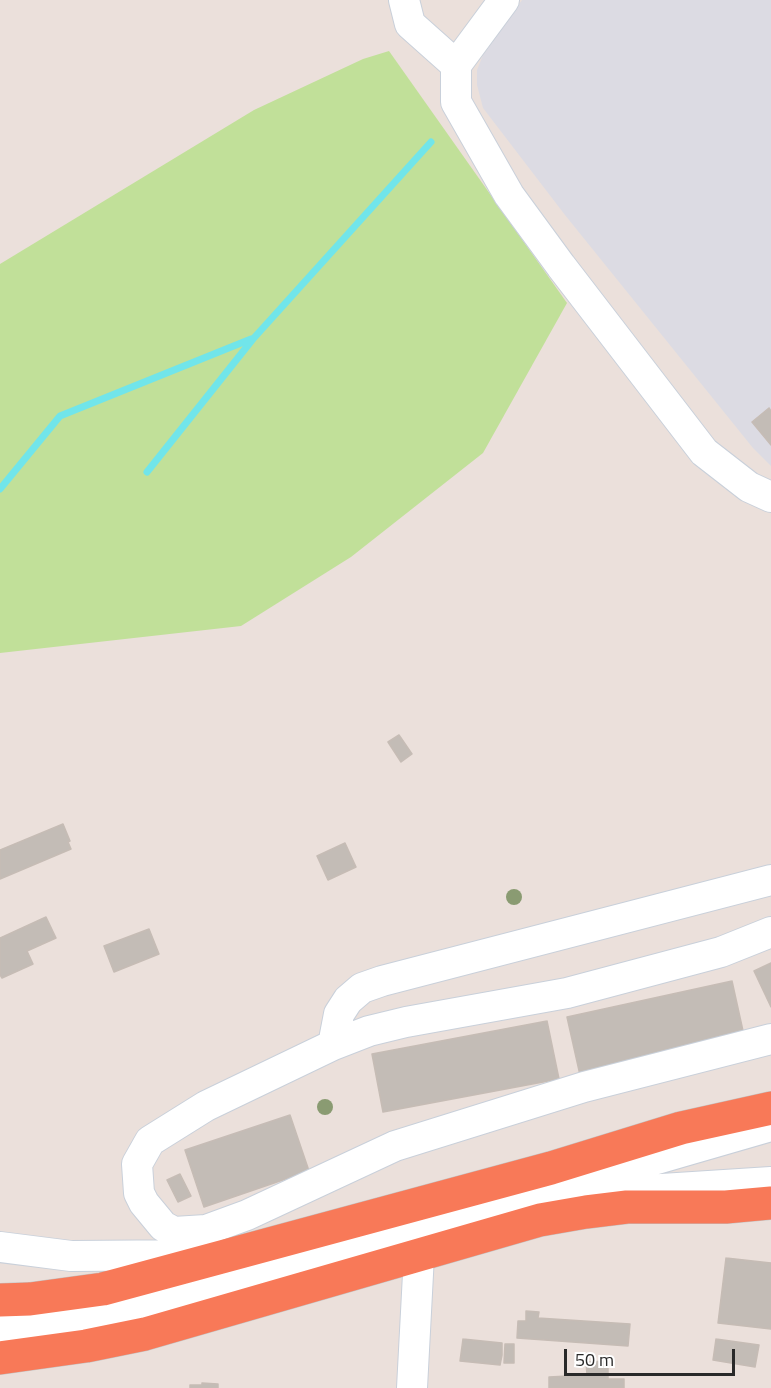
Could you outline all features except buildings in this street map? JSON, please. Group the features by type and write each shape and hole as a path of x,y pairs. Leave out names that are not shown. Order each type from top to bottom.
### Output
{"highway":[{"path":"0,1300 30,1299 103,1289 552,1168 681,1128 771,1108"},
{"path":"0,1358 86,1346 145,1334 540,1220 627,1207 726,1207 771,1203"}],"lane":[{"path":"404,0 410,24 456,64"},
{"path":"504,0 456,64 456,102 509,195 704,452 749,487 771,497"},
{"path":"333,1045 339,1014 348,1000 362,988 771,880"},
{"path":"771,932 721,952 567,993 406,1022 369,1031 333,1045 206,1106 150,1141 137,1164 138,1186 144,1203 163,1226 174,1232 206,1230 246,1215 395,1146 584,1087 771,1039"},
{"path":"0,1329 85,1319 146,1307 771,1126"},
{"path":"477,1212 540,1199 608,1191 771,1182"},
{"path":"0,1247 71,1256 230,1255"},
{"path":"412,1388 419,1255"}],"shaded area":[{"path":"522,0 771,0 771,466 753,448 565,215 483,108 477,85 477,70 483,55"}],"green space":[{"path":"389,51 567,303 483,453 351,557 241,626 0,653 0,264 254,110 363,59"}],"waterway":[{"path":"147,472 253,339 431,142"},
{"path":"0,489 60,416 251,339"}]}
